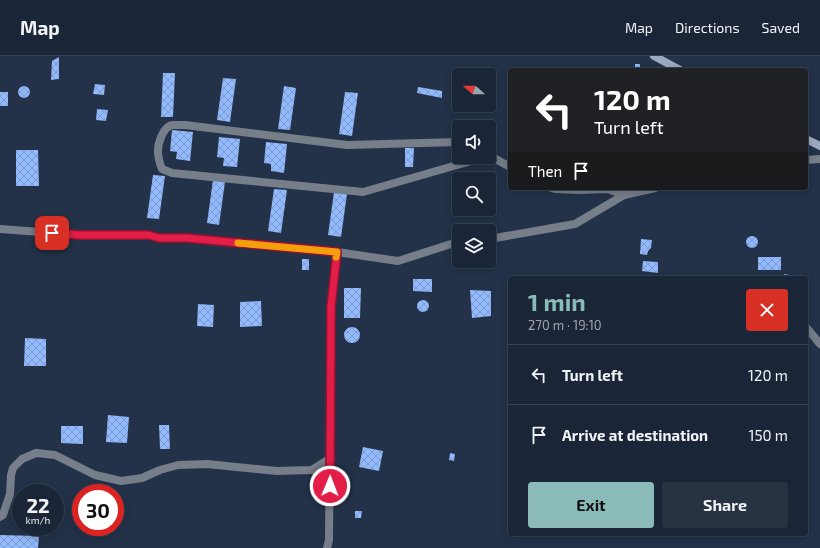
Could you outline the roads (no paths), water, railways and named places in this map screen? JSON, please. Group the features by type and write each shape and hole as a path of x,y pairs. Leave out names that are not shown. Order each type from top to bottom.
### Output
{"main road":[{"path":"654,56 676,68"},
{"path":"808,140 820,146"}],"street":[{"path":"452,142 347,145 185,125 171,125 165,129 158,151 162,170 172,173 363,192 460,164"},
{"path":"808,160 820,159"},
{"path":"496,160 508,166"},
{"path":"611,190 624,195"},
{"path":"496,239 575,224 624,195 646,190"},
{"path":"0,229 80,235 149,235 159,238 187,238 337,252 398,261 452,244"},
{"path":"327,548 330,540 331,307 337,252"},
{"path":"808,329 820,344"},
{"path":"0,517 10,494 11,475 14,468 22,459 36,453 55,455 95,475 121,481 142,478 160,470 178,465 207,464 277,470 312,470 331,458"}]}
